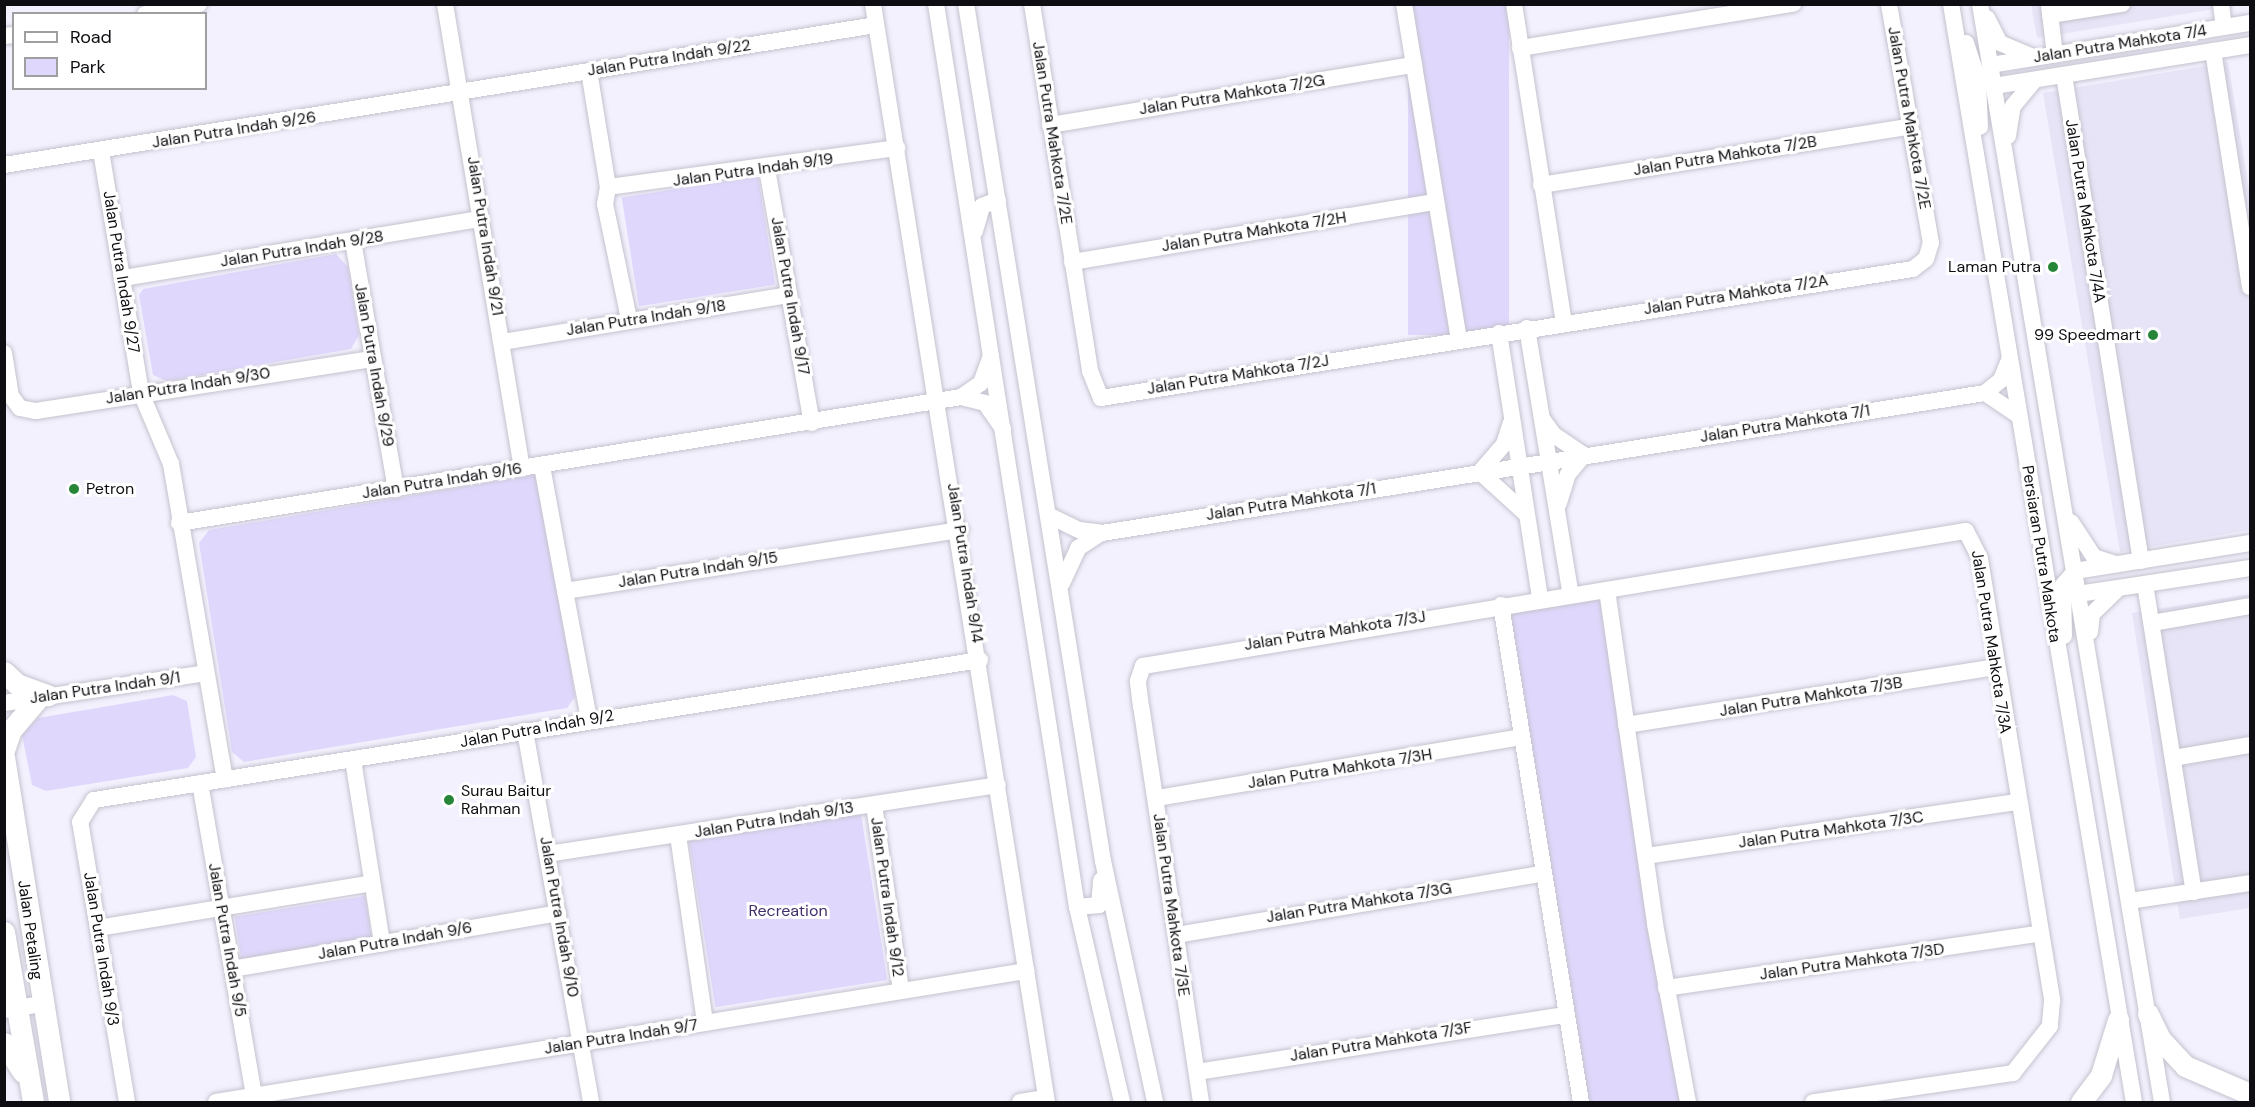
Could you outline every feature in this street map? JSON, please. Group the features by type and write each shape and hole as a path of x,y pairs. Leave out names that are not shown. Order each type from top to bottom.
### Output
{"main road":[{"path":"4,672 17,684 44,696 11,730 4,750"},
{"name":"Jalan Petaling","path":"4,757 40,1004 59,1102"},
{"name":"Jalan Petaling","path":"5,947 10,1009 31,1093"},
{"path":"2148,1014 2160,1040 2185,1066 2250,1094"},
{"path":"2081,1102 2101,1075 2118,1020"},
{"path":"4,1043 31,1093"},
{"path":"2236,1102 2250,1100"}],"street":[{"path":"156,12 199,4"},
{"name":"Jalan Putra Indah 9/21","path":"445,4 463,93 522,469"},
{"name":"Jalan Putra Indah 9/14","path":"873,4 960,530 1046,1100"},
{"path":"936,4 1007,438 1077,907 1122,1102"},
{"path":"966,4 1061,584 1103,861 1155,1102"},
{"name":"Jalan Putra Mahkota 7/2E","path":"1032,4 1072,262"},
{"path":"1404,4 1459,339"},
{"path":"1514,4 1564,322"},
{"path":"1521,48 1794,4"},
{"name":"Jalan Putra Mahkota 7/2E","path":"1889,4 1929,231"},
{"path":"1952,4 1986,83"},
{"name":"Persiaran Putra Mahkota","path":"1952,4 2118,1020 2134,1102"},
{"path":"1980,6 2000,42 2047,56 2050,10 2122,4"},
{"path":"2221,4 2237,25"},
{"path":"2231,4 2237,25"},
{"path":"1976,156 1981,148 1986,83 1990,65 1980,6"},
{"name":"Jalan Putra Indah 9/22","path":"463,93 876,24"},
{"name":"Jalan Putra Mahkota 7/4","path":"1990,65 2237,25"},
{"name":"Jalan Putra Mahkota 7/4","path":"1986,83 2035,80 2250,45"},
{"path":"2213,51 2250,287"},
{"name":"Jalan Putra Mahkota 7/2G","path":"1050,125 1414,65"},
{"path":"589,71 608,188 605,204 629,319"},
{"name":"Jalan Putra Mahkota 7/4A","path":"2064,75 2141,561"},
{"path":"2004,149 2013,106 2035,80"},
{"name":"Persiaran Putra Mahkota","path":"1986,83 2004,149 2163,1102"},
{"name":"Jalan Putra Indah 9/26","path":"4,165 463,93"},
{"name":"Jalan Putra Mahkota 7/2B","path":"1541,185 1909,127"},
{"name":"Jalan Putra Indah 9/19","path":"608,188 767,169 897,148"},
{"name":"Jalan Putra Indah 9/27","path":"101,151 141,393 163,435 179,523"},
{"name":"Jalan Putra Indah 9/17","path":"767,169 812,423"},
{"path":"974,238 982,206 998,200"},
{"name":"Jalan Putra Mahkota 7/2H","path":"1072,262 1436,202"},
{"name":"Jalan Putra Indah 9/28","path":"123,278 481,219"},
{"name":"Jalan Putra Mahkota 7/2A","path":"1513,330 1913,269 1931,252 1929,231"},
{"name":"Jalan Putra Indah 9/29","path":"353,241 396,489"},
{"name":"Jalan Putra Mahkota 7/2J","path":"1072,262 1090,371 1101,398 1513,330"},
{"name":"Jalan Putra Indah 9/18","path":"502,342 629,319 789,295"},
{"path":"1513,330 1539,414 1570,592"},
{"path":"1513,330 1511,421 1540,597"},
{"path":"961,397 987,374 991,343"},
{"name":"Jalan Putra Indah 9/30","path":"4,353 11,396 20,408 36,411 372,359"},
{"path":"2009,357 2001,380 1985,393 2019,416"},
{"name":"Jalan Putra Mahkota 7/1","path":"1050,516 1079,530 1102,532 1584,454 1985,393"},
{"path":"961,397 985,403 1007,438"},
{"name":"Jalan Putra Indah 9/16","path":"179,523 812,423 961,397"},
{"path":"1539,414 1549,431 1584,454 1568,474 1557,512"},
{"path":"1511,421 1504,444 1480,472 1514,497 1528,523"},
{"path":"542,466 589,719"},
{"path":"2033,501 2062,585 2062,682"},
{"path":"2065,511 2094,557 2115,565"},
{"path":"179,523 225,779"},
{"name":"Jalan Putra Indah 9/15","path":"565,591 960,530"},
{"name":"Jalan Putra Mahkota 7/3A","path":"1570,592 1607,590 1966,531 1978,551 2037,934 2052,1001 2050,1026 2041,1043 2013,1073 1813,1102"},
{"name":"Jalan Putra Mahkota 7/1","path":"1061,584 1078,548 1102,532"},
{"path":"2062,585 2075,571 2250,543"},
{"path":"2062,585 2078,594 2250,568"},
{"path":"2145,584 2194,892"},
{"path":"2090,660 2092,614 2122,588"},
{"path":"1607,590 1666,988 1688,1102"},
{"name":"Jalan Putra Mahkota 7/3J","path":"1141,707 1139,673 1157,660 1570,592"},
{"path":"1501,604 1542,874 1581,1102"},
{"path":"2152,622 2250,606"},
{"name":"Jalan Putra Indah 9/2","path":"94,801 353,760 589,719 980,660"},
{"name":"Jalan Putra Mahkota 7/3B","path":"1626,726 1995,667"},
{"name":"Jalan Putra Indah 9/1","path":"4,703 206,673"},
{"name":"Jalan Putra Mahkota 7/3E","path":"1141,707 1157,798 1201,1102"},
{"name":"Jalan Putra Indah 9/10","path":"525,731 591,1102"},
{"name":"Jalan Putra Mahkota 7/3H","path":"1157,798 1522,737"},
{"path":"2173,758 2250,745"},
{"path":"353,760 382,944"},
{"name":"Jalan Putra Indah 9/5","path":"200,783 254,1096"},
{"name":"Jalan Putra Indah 9/13","path":"548,854 999,785"},
{"name":"Jalan Putra Indah 9/3","path":"94,801 80,822 127,1102"},
{"name":"Jalan Putra Mahkota 7/3C","path":"1646,856 2017,802"},
{"name":"Jalan Putra Indah 9/12","path":"874,805 901,990"},
{"path":"678,835 705,1023"},
{"path":"1077,907 1099,905 1103,861"},
{"name":"Jalan Putra Mahkota 7/3G","path":"1176,935 1542,874"},
{"path":"98,928 372,883"},
{"path":"2130,901 2250,883"},
{"name":"Jalan Putra Indah 9/6","path":"232,969 558,913"},
{"name":"Jalan Putra Mahkota 7/3D","path":"1666,988 2037,934"},
{"name":"Jalan Putra Indah 9/7","path":"216,1102 1026,971"},
{"path":"10,1009 40,1004"},
{"name":"Jalan Putra Mahkota 7/3F","path":"1197,1072 1566,1015"},
{"path":"1020,1102 1046,1100"}],"shaded area":[{"path":"2031,4 2239,5 2037,38"},
{"path":"2228,62 2250,195 2250,530 2120,552 2043,93"},
{"path":"2250,594 2250,908 2180,919 2132,613"}],"green space":[{"path":"1408,5 1509,5 1509,335 1408,335"},
{"path":"758,176 775,285 639,306 622,198"},
{"path":"336,254 348,267 359,335 351,349 166,381 153,375 139,295 143,289"},
{"path":"540,474 575,697 567,708 244,762 232,752 199,543 209,530"},
{"path":"1603,599 1683,1102 1586,1102 1509,614"},
{"path":"173,695 187,701 196,757 188,768 46,791 32,785 22,735 38,718"},
{"name":"Recreation","path":"861,814 887,980 715,1007 689,841"},
{"path":"365,896 372,939 242,960 235,917"}],"place":[{"name":"Laman Putra","path":"2053,267"},
{"name":"99 Speedmart","path":"2153,335"},
{"name":"Petron","path":"74,489"},
{"name":"Surau Baitur Rahman","path":"449,800"}]}
